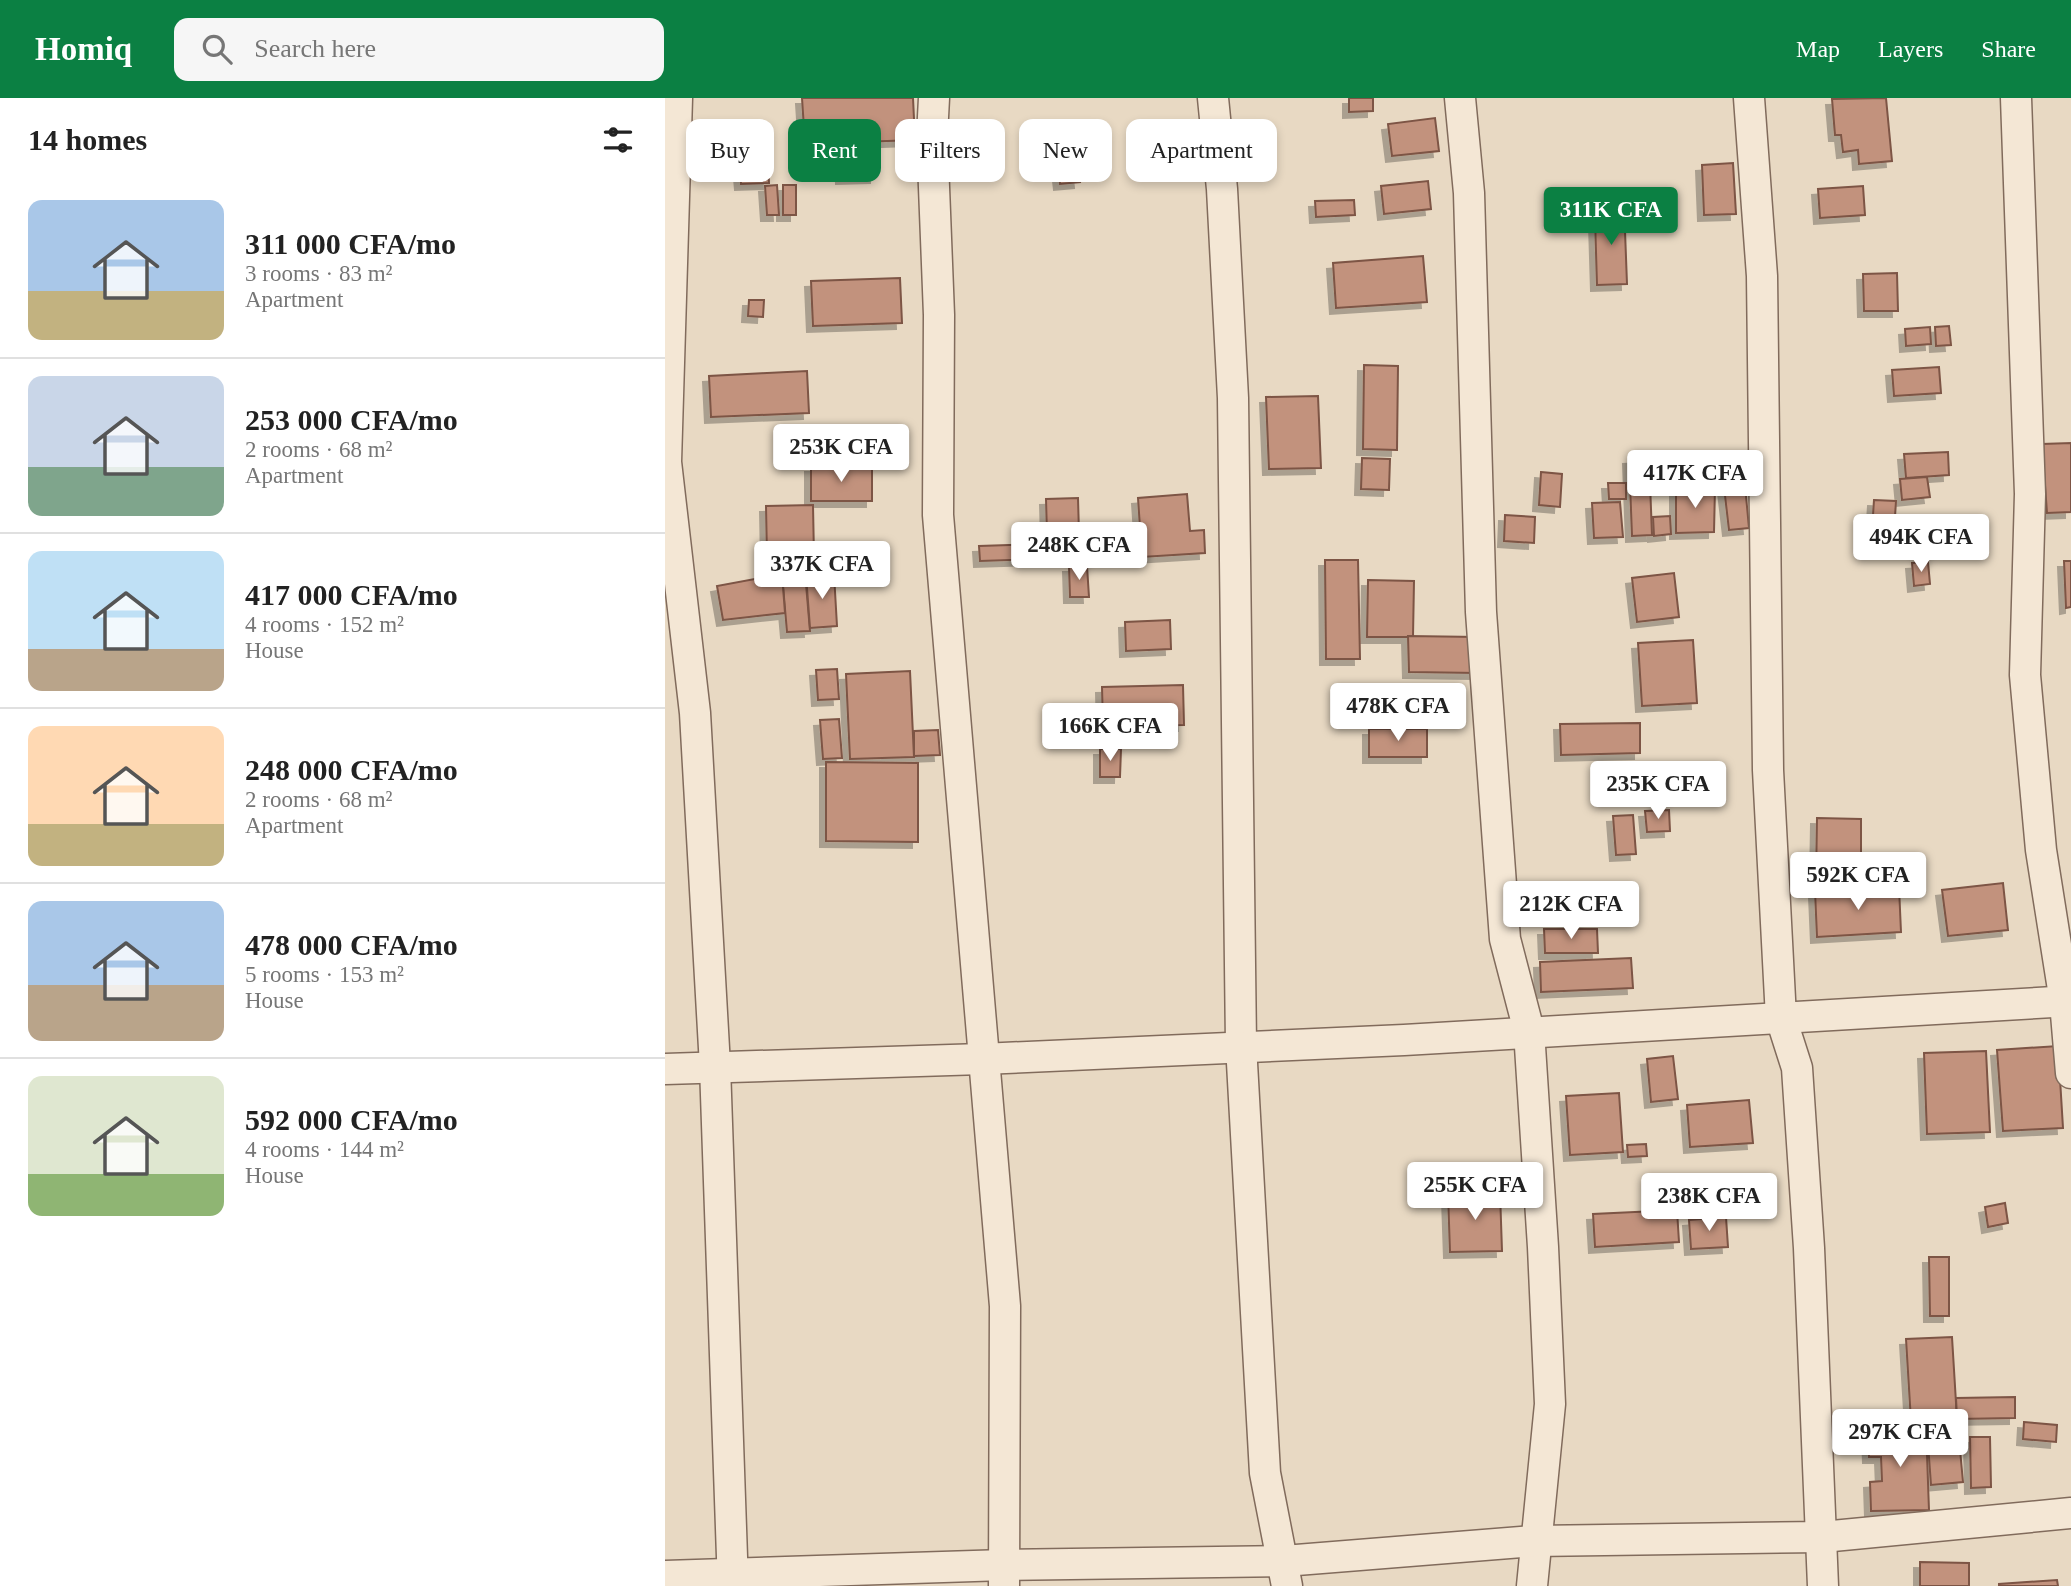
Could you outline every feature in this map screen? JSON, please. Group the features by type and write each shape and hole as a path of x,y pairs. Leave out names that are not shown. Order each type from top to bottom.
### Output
{"street":[{"path":"677,98 666,463 695,713 715,1066 733,1580"},
{"path":"933,98 939,315 938,515 1005,1306 1005,1575"},
{"path":"1213,98 1222,189 1233,398 1241,1045 1265,1474 1285,1574"},
{"path":"1460,98 1469,193 1480,598 1505,939 1529,1031 1550,1404 1534,1541 1532,1586"},
{"path":"1749,98 1762,276 1768,770 1781,1018 1797,1068 1809,1248 1823,1586"},
{"path":"2016,98 2029,494 2025,675 2042,850 2068,1002 2071,1073"},
{"path":"665,1069 982,1059 2068,1002"},
{"path":"665,1576 733,1580 1285,1574 1534,1541 1822,1537 2071,1513"}],"building":[{"path":"802,98 913,98 914,119 895,119 895,141 881,141 881,119 803,119"},
{"path":"1349,98 1373,98 1373,111 1349,112"},
{"path":"1886,98 1892,161 1859,164 1858,150 1843,152 1841,135 1835,135 1832,99"},
{"path":"1435,118 1439,151 1392,156 1388,124"},
{"path":"1733,163 1736,214 1704,215 1702,165"},
{"path":"1428,181 1431,209 1384,214 1381,186"},
{"path":"741,182 769,182 769,183"},
{"path":"777,185 779,215 767,215 765,186"},
{"path":"783,185 796,185 796,215 783,215"},
{"path":"1863,186 1865,215 1820,218 1818,189"},
{"path":"1354,200 1355,215 1316,217 1315,201"},
{"path":"1607,204 1624,204 1627,284 1597,285 1595,219 1606,218"},
{"path":"1423,256 1427,302 1336,308 1333,263"},
{"path":"1897,273 1898,311 1864,311 1863,274"},
{"path":"900,278 902,323 813,326 811,281"},
{"path":"749,300 764,300 763,317 748,316"},
{"path":"1949,326 1951,345 1936,346 1935,327"},
{"path":"1930,327 1931,344 1906,346 1905,329"},
{"path":"1364,365 1398,366 1397,450 1363,449"},
{"path":"1939,367 1941,393 1894,396 1892,370"},
{"path":"807,371 809,413 711,417 709,376"},
{"path":"1318,396 1321,468 1269,469 1266,397"},
{"path":"785,431 805,431 805,462 786,462"},
{"path":"2071,443 2071,512 2047,513 2042,444"},
{"path":"1948,452 1949,475 1906,478 1904,454"},
{"path":"1704,455 1705,474 1661,477 1659,457"},
{"path":"1649,457 1652,535 1632,536 1629,458"},
{"path":"1362,458 1390,459 1389,490 1361,489"},
{"path":"811,466 872,466 872,501 811,501"},
{"path":"1541,472 1562,474 1560,507 1539,505"},
{"path":"1927,477 1930,497 1902,500 1900,479"},
{"path":"1608,483 1626,483 1626,499 1609,499"},
{"path":"1745,485 1749,528 1729,530 1724,487"},
{"path":"1676,488 1715,488 1714,532 1676,533"},
{"path":"1187,494 1190,531 1204,530 1205,553 1142,557 1138,498"},
{"path":"1078,498 1079,533 1047,534 1046,499"},
{"path":"1874,500 1896,501 1895,517 1873,515"},
{"path":"1620,502 1623,537 1594,538 1592,503"},
{"path":"813,505 814,557 767,557 766,506"},
{"path":"1505,515 1535,517 1534,543 1504,541"},
{"path":"1670,516 1671,534 1654,536 1653,517"},
{"path":"1040,544 1040,559 980,561 979,546"},
{"path":"1325,560 1358,560 1360,659 1326,659"},
{"path":"2064,561 2071,561 2071,607 2066,608"},
{"path":"1928,562 1930,584 1914,586 1912,563"},
{"path":"1069,566 1087,566 1089,597 1070,597"},
{"path":"805,572 810,631 787,632 782,574"},
{"path":"1674,573 1679,617 1637,622 1632,578"},
{"path":"782,574 785,613 723,620 717,586"},
{"path":"834,574 837,626 810,628 806,575"},
{"path":"1368,580 1414,581 1413,637 1367,637"},
{"path":"1170,620 1171,649 1126,651 1125,622"},
{"path":"1408,636 1478,637 1478,673 1409,672"},
{"path":"1693,640 1697,703 1642,706 1638,643"},
{"path":"837,669 839,699 818,700 816,670"},
{"path":"910,671 914,757 850,759 846,674"},
{"path":"1183,685 1184,725 1103,726 1102,687"},
{"path":"839,719 842,758 823,759 820,720"},
{"path":"1640,723 1640,753 1561,755 1560,724"},
{"path":"1369,729 1427,729 1427,757 1369,757"},
{"path":"938,730 940,755 914,756 914,731"},
{"path":"1100,749 1121,749 1120,777 1100,777"},
{"path":"826,762 918,763 918,842 826,841"},
{"path":"1645,779 1690,780 1690,799 1645,799"},
{"path":"1669,810 1670,831 1647,832 1645,811"},
{"path":"1633,815 1636,854 1616,855 1613,816"},
{"path":"1817,818 1861,819 1861,880 1816,879"},
{"path":"2003,883 2008,930 1948,936 1942,890"},
{"path":"1899,887 1901,932 1817,937 1815,891"},
{"path":"1544,929 1597,929 1598,953 1545,953"},
{"path":"1631,958 1633,988 1541,992 1540,962"},
{"path":"2058,1046 2063,1128 2003,1131 1997,1050"},
{"path":"1986,1051 1990,1132 1927,1134 1924,1053"},
{"path":"1673,1056 1678,1099 1651,1102 1647,1059"},
{"path":"1619,1093 1623,1152 1570,1155 1566,1096"},
{"path":"1749,1100 1753,1143 1690,1147 1687,1105"},
{"path":"1646,1144 1647,1156 1628,1157 1627,1145"},
{"path":"1500,1192 1502,1251 1450,1252 1448,1194"},
{"path":"2005,1203 2008,1223 1988,1227 1985,1207"},
{"path":"1677,1210 1679,1242 1595,1247 1593,1214"},
{"path":"1726,1217 1728,1247 1691,1249 1689,1220"},
{"path":"1929,1257 1949,1257 1949,1316 1930,1316"},
{"path":"1952,1337 1957,1419 1911,1421 1906,1339"},
{"path":"2015,1397 2015,1418 1957,1419 1956,1398"},
{"path":"2024,1422 2057,1425 2056,1442 2023,1439"},
{"path":"1926,1427 1929,1510 1871,1511 1870,1482 1882,1481 1881,1457 1869,1457 1868,1429"},
{"path":"1958,1428 1963,1482 1931,1485 1927,1430"},
{"path":"1970,1437 1990,1437 1991,1487 1971,1488"},
{"path":"1920,1562 1969,1563 1969,1586 1920,1586"},
{"path":"2057,1580 2058,1586 1999,1586 1999,1584"}]}
